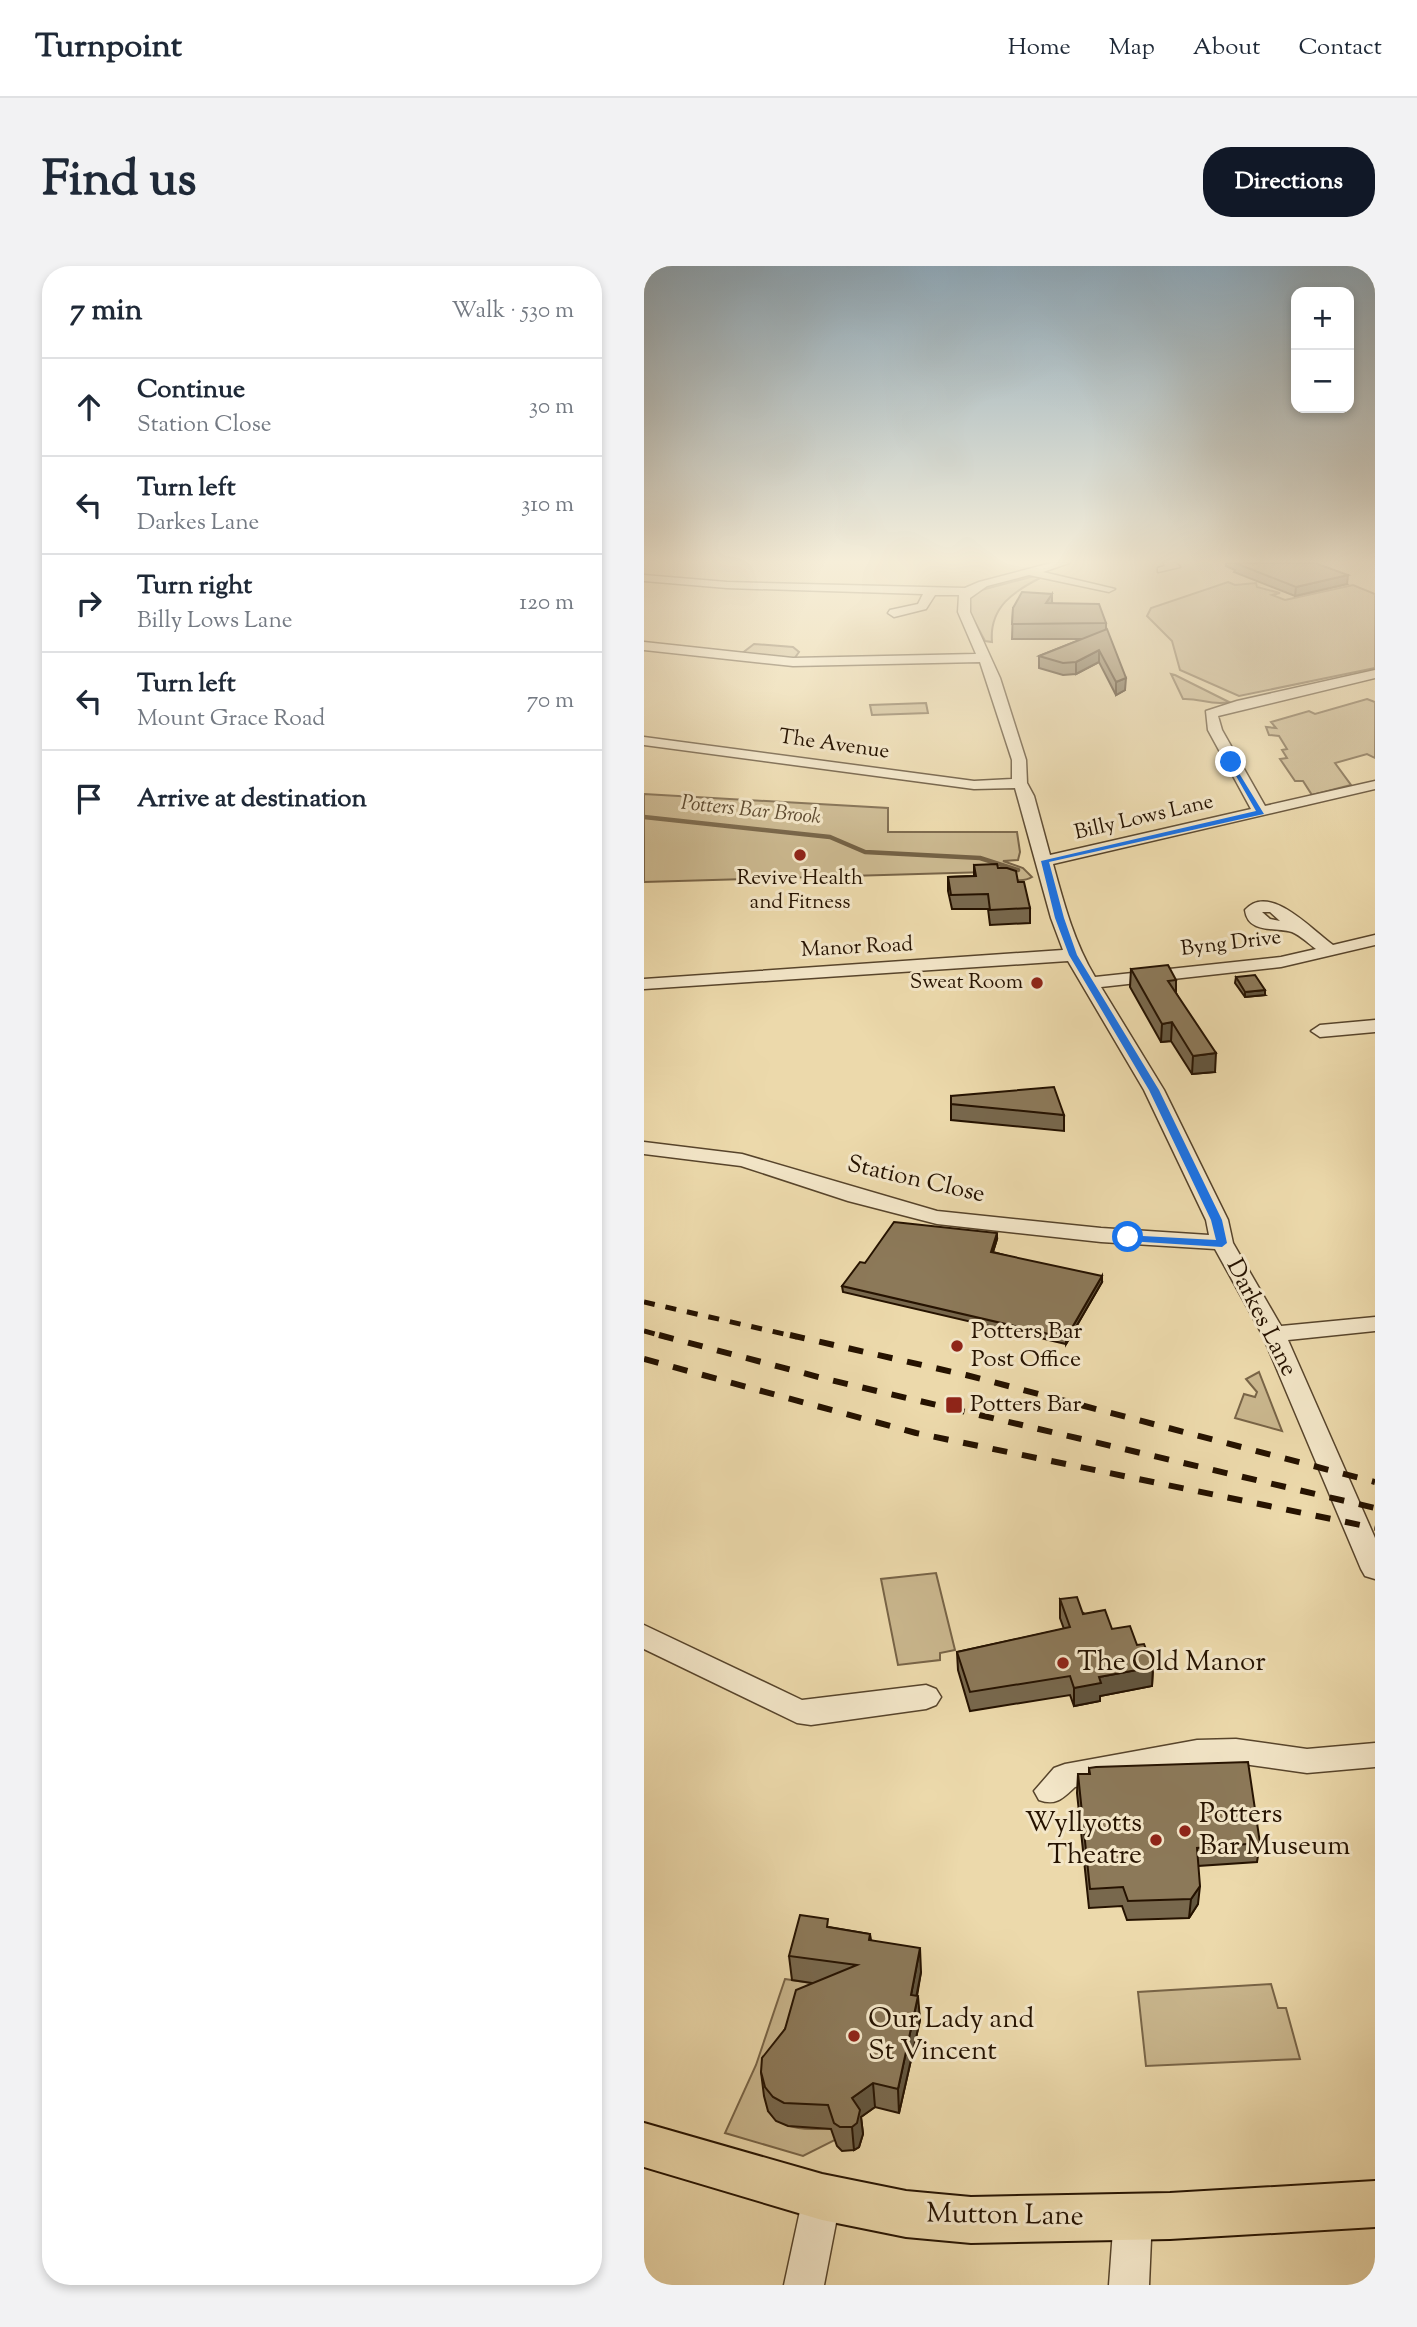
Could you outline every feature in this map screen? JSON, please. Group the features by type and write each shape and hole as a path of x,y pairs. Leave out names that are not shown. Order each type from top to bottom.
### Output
{"main road":[{"name":"Mutton Lane","path":"644,2145 822,2197 906,2214 971,2220 1133,2217 1375,2204"}],"street":[{"path":"748,657 793,662 985,658"},
{"name":"Darkes Lane","path":"985,658 1019,760 1020,783 1027,796 1059,918 1073,955 1154,1090 1217,1220 1222,1243 1274,1334 1375,1569"},
{"path":"1261,813 1214,730 1211,714 1237,705 1375,674"},
{"name":"The Avenue","path":"644,741 974,785 1020,783"},
{"name":"Billy Lows Lane","path":"1045,861 1375,785"},
{"path":"1298,928 1332,952"},
{"name":"Byng Drive","path":"1090,983 1281,962 1375,940"},
{"name":"Manor Road","path":"644,984 1073,955"},
{"path":"1320,1031 1375,1026"},
{"name":"Station Close","path":"644,1147 742,1160 804,1177 856,1196 937,1217 1101,1235 1222,1243"},
{"path":"1274,1334 1375,1324"},
{"path":"644,1636 797,1711 811,1713 926,1697"},
{"path":"1051,1791 1065,1777 1197,1752 1236,1751 1307,1761 1375,1755"},
{"path":"804,2285 822,2197"},
{"path":"1129,2285 1133,2217"}],"shaded area":[{"path":"1176,657 1375,657 1375,668 1239,696 1180,670"},
{"path":"1171,674 1175,675 1229,702 1183,699"},
{"path":"1367,699 1375,702 1375,758 1367,754 1335,763 1351,785 1312,795 1303,781 1295,781 1280,759 1287,758 1282,750 1287,749 1279,736 1269,735 1266,727 1276,728 1271,722 1309,711 1315,714"},
{"path":"926,703 928,713 872,715 870,705"},
{"path":"644,794 888,808 888,832 1017,832 1020,852 1018,860 1003,861 1023,868 1032,877 1016,880 988,872 644,882"},
{"path":"1259,1372 1282,1431 1235,1418 1244,1394 1255,1397 1257,1392 1246,1379"},
{"path":"936,1573 955,1650 940,1653 940,1660 898,1665 881,1579"},
{"path":"785,1979 831,1986 768,2111 790,2126 807,2129 835,2128 835,2140 803,2156 725,2133 756,2065"},
{"path":"1271,1984 1278,2008 1286,2008 1300,2059 1146,2066 1138,1992"}],"building":[{"path":"1043,657 1085,657 1076,662 1063,663"},
{"path":"1103,657 1118,657 1126,678 1116,682"},
{"path":"997,864 998,868 1016,871 1018,882 1024,882 1030,908 990,910 988,894 951,895 948,877 976,876 974,865"},
{"path":"1168,965 1176,980 1168,981 1216,1053 1193,1056 1172,1022 1162,1024 1131,969"},
{"path":"1255,975 1265,990 1245,992 1236,977"},
{"path":"1054,1087 1064,1115 951,1104 951,1096"},
{"path":"894,1222 997,1233 991,1252 1102,1276 1066,1338 842,1286 860,1262 865,1263"},
{"name":"The Old Manor","path":"1077,1597 1083,1614 1105,1610 1112,1629 1130,1626 1137,1645 1144,1644 1153,1667 1099,1677 1101,1683 1074,1688 1070,1676 970,1692 957,1652 1070,1627 1060,1599"},
{"path":"1248,1762 1260,1843 1197,1848 1200,1886 1191,1899 1128,1901 1123,1887 1090,1889 1078,1774 1090,1774 1089,1768 1096,1767"},
{"name":"Our Lady and St Vincent","path":"800,1915 828,1919 827,1927 870,1934 869,1940 920,1948 911,1995 918,1996 898,2089 873,2083 852,2098 860,2110 857,2123 852,2127 840,2127 834,2123 828,2105 784,2103 773,2097 765,2087 761,2072 762,2058 785,2029 796,1990 857,1965 789,1956"}],"waterway":[{"name":"Potters Bar Brook","path":"644,817 830,837 865,852 980,858 1018,870"}],"railway":[{"path":"644,1302 797,1337"},
{"path":"644,1331 666,1337"},
{"path":"659,1335 826,1379 1375,1508"},
{"path":"790,1335 966,1375 1375,1482"},
{"path":"644,1359 916,1433 1375,1528"}],"place":[{"name":"Revive Health and Fitness","path":"800,855"},
{"name":"Sweat Room","path":"1037,983"},
{"name":"Potters Bar Post Office","path":"957,1346"},
{"name":"Potters Bar","path":"954,1405"},
{"name":"The Old Manor","path":"1063,1663"},
{"name":"Potters Bar Museum","path":"1185,1831"},
{"name":"Wyllyotts Theatre","path":"1156,1840"},
{"name":"Our Lady and St Vincent","path":"854,2036"}],"route":[{"path":"1128,1237 1222,1243 1217,1220 1154,1090 1073,955 1059,918 1045,861 1261,813 1231,762"}]}
